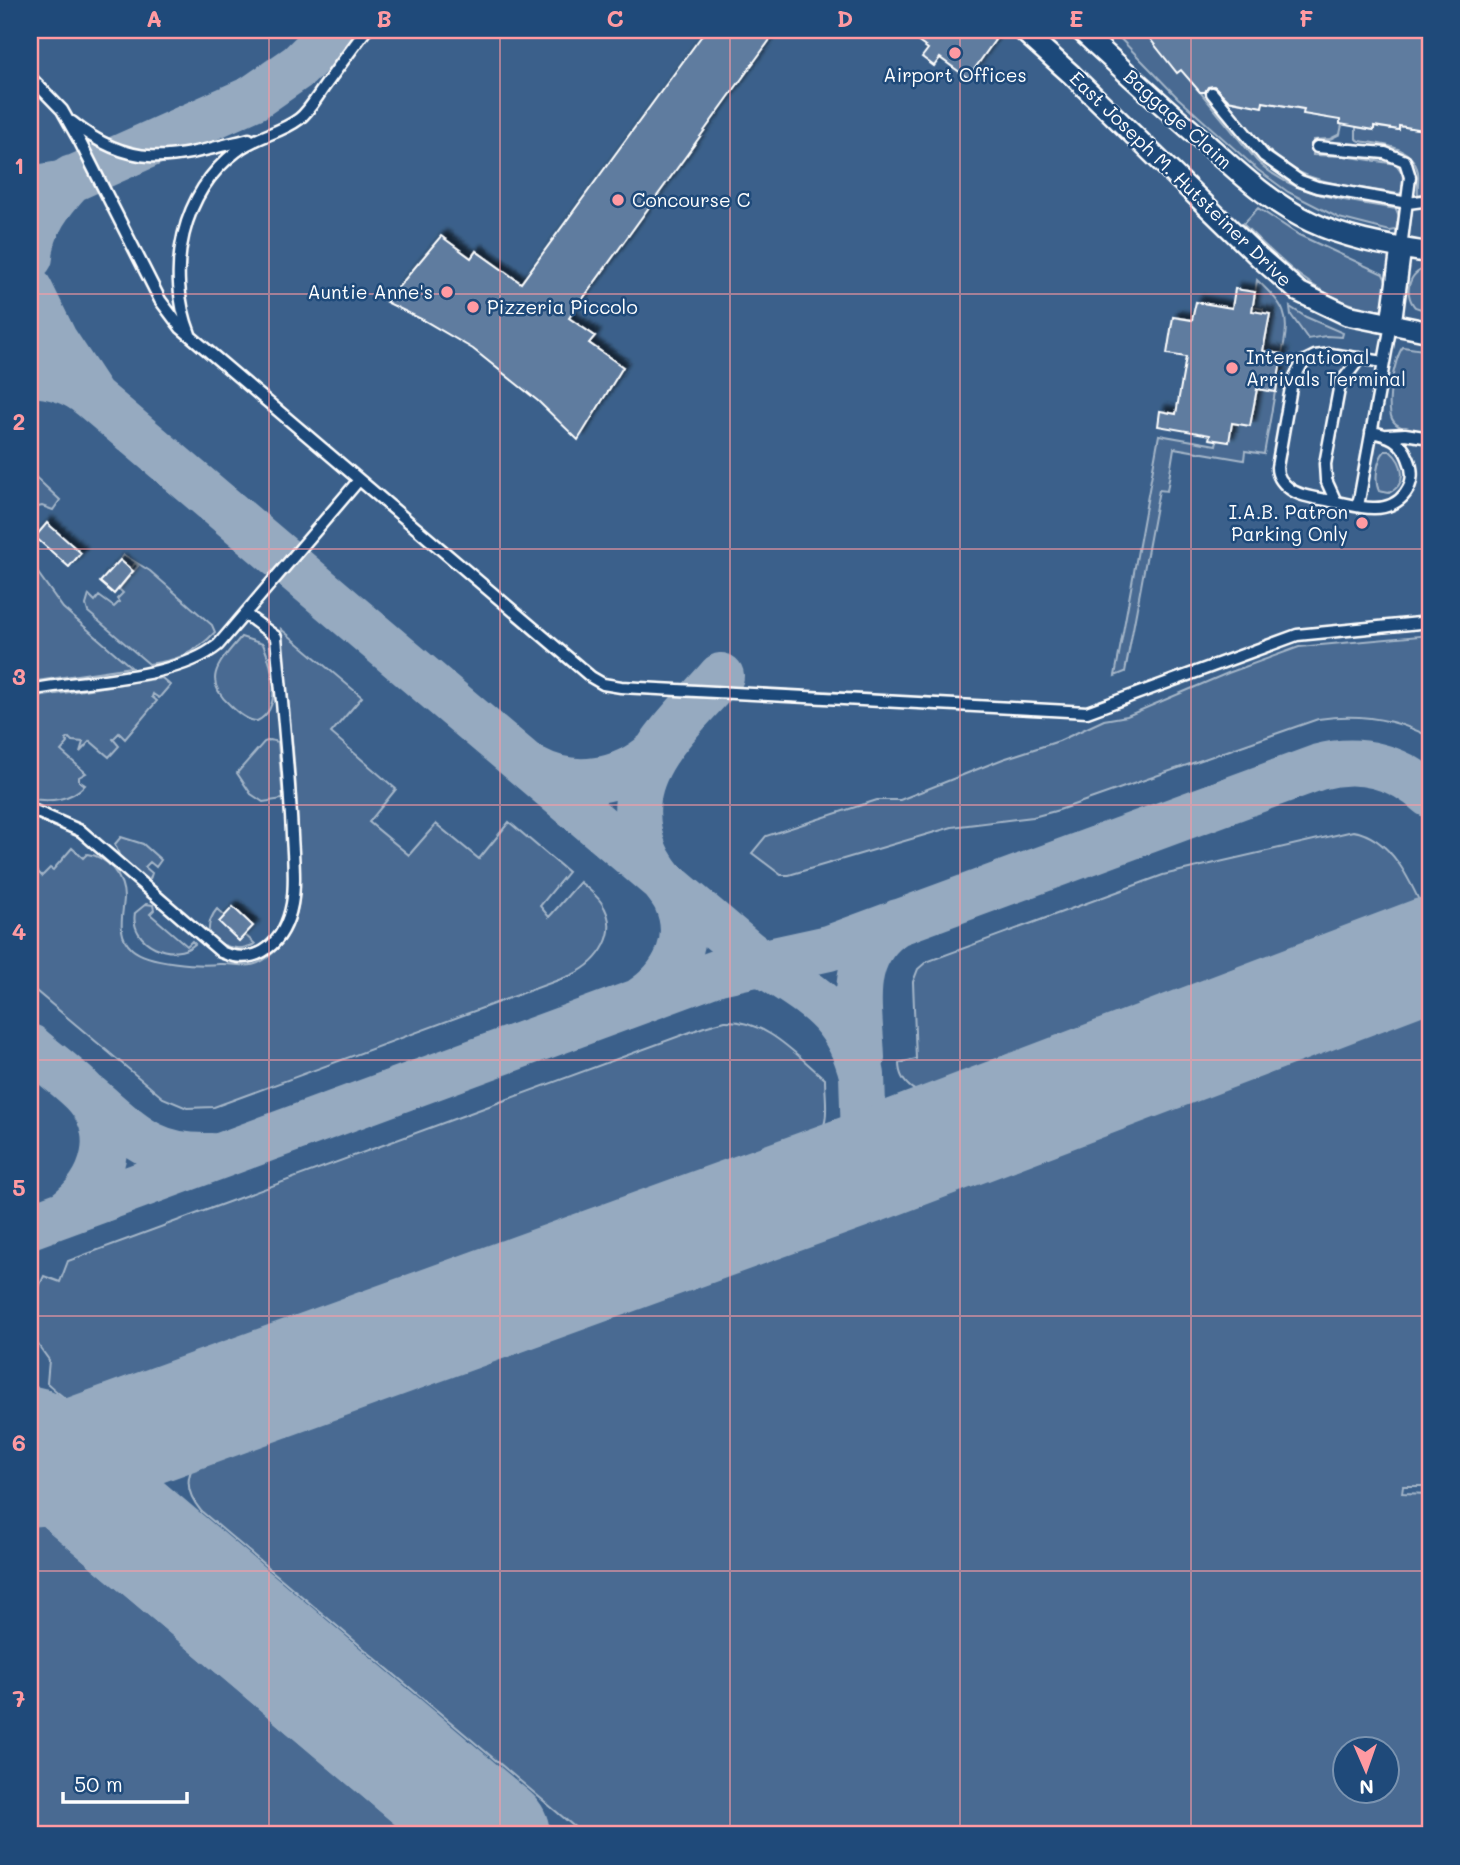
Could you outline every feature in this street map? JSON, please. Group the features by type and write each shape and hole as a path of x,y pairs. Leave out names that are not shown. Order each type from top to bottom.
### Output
{"street":[{"name":"East Joseph M. Hutsteiner Drive","path":"1022,30 1299,292 1347,315 1430,332"},
{"name":"Baggage Claim","path":"1080,30 1245,178 1280,205 1310,222 1356,238 1430,253"},
{"path":"1391,324 1401,248"}],"lane":[{"path":"67,119 108,146 147,156 186,155 262,135 300,118 366,30"},
{"path":"30,78 55,102 67,119 160,300 181,328 591,677 610,686 1087,712 1297,635 1430,622"},
{"path":"1212,93 1264,156 1293,177 1317,187 1408,204 1430,200"},
{"path":"192,338 184,315 179,284 180,255 187,222 202,189 228,158 262,135"},
{"path":"1317,146 1399,157 1405,161 1410,173 1401,248"},
{"path":"1357,506 1391,324"},
{"path":"1384,362 1323,354 1309,358 1298,368 1292,382 1277,467 1279,478 1294,492 1357,506 1386,506 1404,497 1410,487 1412,468 1400,444 1387,435"},
{"path":"1336,502 1326,480 1325,464 1340,384 1360,358"},
{"path":"1371,432 1430,438"},
{"path":"30,690 158,671 195,661 218,645 359,480"},
{"path":"30,809 81,831 221,952 243,959 265,950 281,933 292,906 294,887 290,797 276,638 245,614"}],"shaded area":[{"path":"30,30 1430,30 1430,1835 30,1835"},
{"path":"1112,30 1144,30 1150,38 1154,36 1257,161 1272,173 1305,190 1322,195 1396,209 1399,216 1396,230 1390,231 1339,218 1288,192 1258,170 1178,98"},
{"path":"1242,99 1244,103 1262,106 1263,102 1341,116 1340,134 1330,139 1313,140 1313,155 1344,156 1396,164 1403,174 1402,192 1399,194 1335,184 1288,166 1254,135 1227,100 1241,103"},
{"path":"1375,122 1378,127 1398,130 1399,126 1430,131 1430,192 1418,195 1418,172 1410,156 1386,145 1356,139 1356,127 1374,130"},
{"path":"1258,208 1299,235 1383,274 1387,283 1382,308 1370,310 1340,300 1295,272 1243,224"},
{"path":"1430,268 1430,312 1415,307 1409,295 1409,288 1417,272"},
{"path":"1257,280 1280,304 1283,312 1286,329 1282,354 1263,351 1270,314 1253,307"},
{"path":"1290,307 1343,333 1342,337 1308,339 1291,315"},
{"path":"1403,347 1430,351 1430,413 1425,432 1400,427 1391,416 1391,384 1396,361"},
{"path":"1257,389 1275,392 1264,454 1245,451 1244,460 1174,448 1167,491 1159,490 1125,672 1115,676 1159,435 1216,445 1217,440 1232,423 1250,425"},
{"path":"1385,451 1390,451 1395,456 1402,473 1399,484 1389,493 1379,491 1377,482 1378,465"},
{"path":"30,472 60,500 53,510 42,506 30,509"},
{"path":"124,555 150,571 212,625 215,632 185,655 149,664 88,612 86,605 89,595 95,601 99,596 114,607 119,602 117,599 123,593 119,589 138,566 135,563 131,569 120,560"},
{"path":"30,562 63,608 131,667 30,682"},
{"path":"281,629 362,697 331,733 396,789 369,822 409,855 436,824 479,859 509,822 568,872 540,906 549,917 580,882 601,902 607,913 608,935 599,954 572,975 214,1107 187,1108 163,1098 30,986 30,881 38,872 42,876 50,868 53,870 72,848 83,858 87,854 102,859 118,876 124,898 122,931 127,944 140,954 174,962 247,966 259,963 274,952 293,925 300,882 294,762"},
{"path":"1430,635 1430,737 1390,721 1362,717 1318,719 1059,810 1033,817 952,827 789,875 781,875 752,853 766,836 877,800 900,800 1003,759 1059,741 1104,720 1127,716 1228,673 1299,647"},
{"path":"241,637 263,644 270,663 274,686 271,706 257,721 236,711 216,687 215,678 221,662"},
{"path":"162,678 170,685 159,698 153,694 152,697 157,701 125,739 119,733 113,739 119,746 109,757 90,741 80,752 83,742 69,738 66,740 68,743 61,751 86,773 79,777 79,781 85,785 73,794 59,799 30,798 30,698"},
{"path":"264,742 278,742 283,799 263,802 251,794 237,773"},
{"path":"1353,831 1367,835 1390,852 1407,877 1426,916 942,1096 919,1093 903,1078 899,1063 916,1059 913,982 918,969 926,962 1163,875"},
{"path":"121,837 143,844 161,860 156,867 150,862 145,867 152,873 150,879 146,881 121,860 115,844"},
{"path":"146,904 153,905 154,910 150,914 187,946 192,941 195,944 176,952 165,951 146,941 135,924 135,913"},
{"path":"217,909 255,944 243,948 231,947 209,935 210,922"},
{"path":"1430,996 1430,1486 1403,1486 1402,1493 1430,1494 1430,1835 584,1835 201,1511 191,1494 189,1478 191,1470 210,1449"},
{"path":"725,1021 740,1022 767,1032 825,1079 825,1122 812,1143 104,1407 95,1409 79,1406 47,1383 49,1360 34,1339 30,1327 30,1306 44,1276 60,1282 68,1261"},
{"path":"31,1515 409,1835 30,1835"}],"building":[{"name":"Concourse C","path":"706,30 777,30 569,318 595,336 589,343 623,367 578,440 538,401 473,349 386,302 441,236 471,258 476,251 521,283"},
{"name":"Airport Offices","path":"902,30 980,30 995,40 968,78 940,58 934,66 922,57 928,49"},
{"path":"1143,30 1430,30 1430,131 1399,126 1399,130 1374,126 1374,130 1340,124 1340,120 1303,114 1304,109 1263,102 1262,107 1228,100 1214,86 1200,92 1181,70 1177,73"},
{"name":"International Arrivals Terminal","path":"1235,289 1255,292 1252,311 1270,314 1263,351 1282,354 1276,392 1257,389 1250,426 1232,423 1229,442 1209,439 1210,435 1158,426 1160,411 1176,414 1186,357 1167,354 1173,317 1192,320 1196,302 1232,308"},
{"path":"47,523 81,553 69,567 35,537"},
{"path":"120,560 133,571 114,594 100,582"},
{"path":"233,907 253,926 239,941 219,922"}],"taxiway":[{"path":"30,189 61,184 253,98 299,66 335,30"},
{"path":"30,257 38,224 56,196 72,178"},
{"path":"30,290 55,341 92,397 748,953 818,1002 844,1031 862,1075"},
{"path":"30,374 63,380 92,397"},
{"path":"641,1000 653,991 672,969 682,943 683,929 676,900 649,861 642,844 637,807 642,781 649,764 670,733 721,676"},
{"path":"534,769 565,780 597,780 628,771 655,753"},
{"path":"30,1226 719,972 829,948 1319,767 1349,763 1378,766 1405,777 1430,795"},
{"path":"862,1058 859,1001 863,965 870,949 881,935 898,922"},
{"path":"856,1045 862,1075 865,1168"},
{"path":"30,1047 83,1092 95,1107 102,1123 105,1140 98,1172 79,1201 65,1213"},
{"path":"89,1097 131,1132 157,1148 190,1156 211,1156"},
{"path":"30,1438 35,1446"}],"runway":[{"path":"30,1471 865,1168 1430,953"},
{"path":"30,1442 494,1835"}],"place":[{"name":"Airport Offices","path":"955,53"},
{"name":"Concourse C","path":"618,200"},
{"name":"Auntie Anne's","path":"447,292"},
{"name":"Pizzeria Piccolo","path":"473,307"},
{"name":"International Arrivals Terminal","path":"1232,368"},
{"name":"I.A.B. Patron Parking Only","path":"1362,523"}]}
